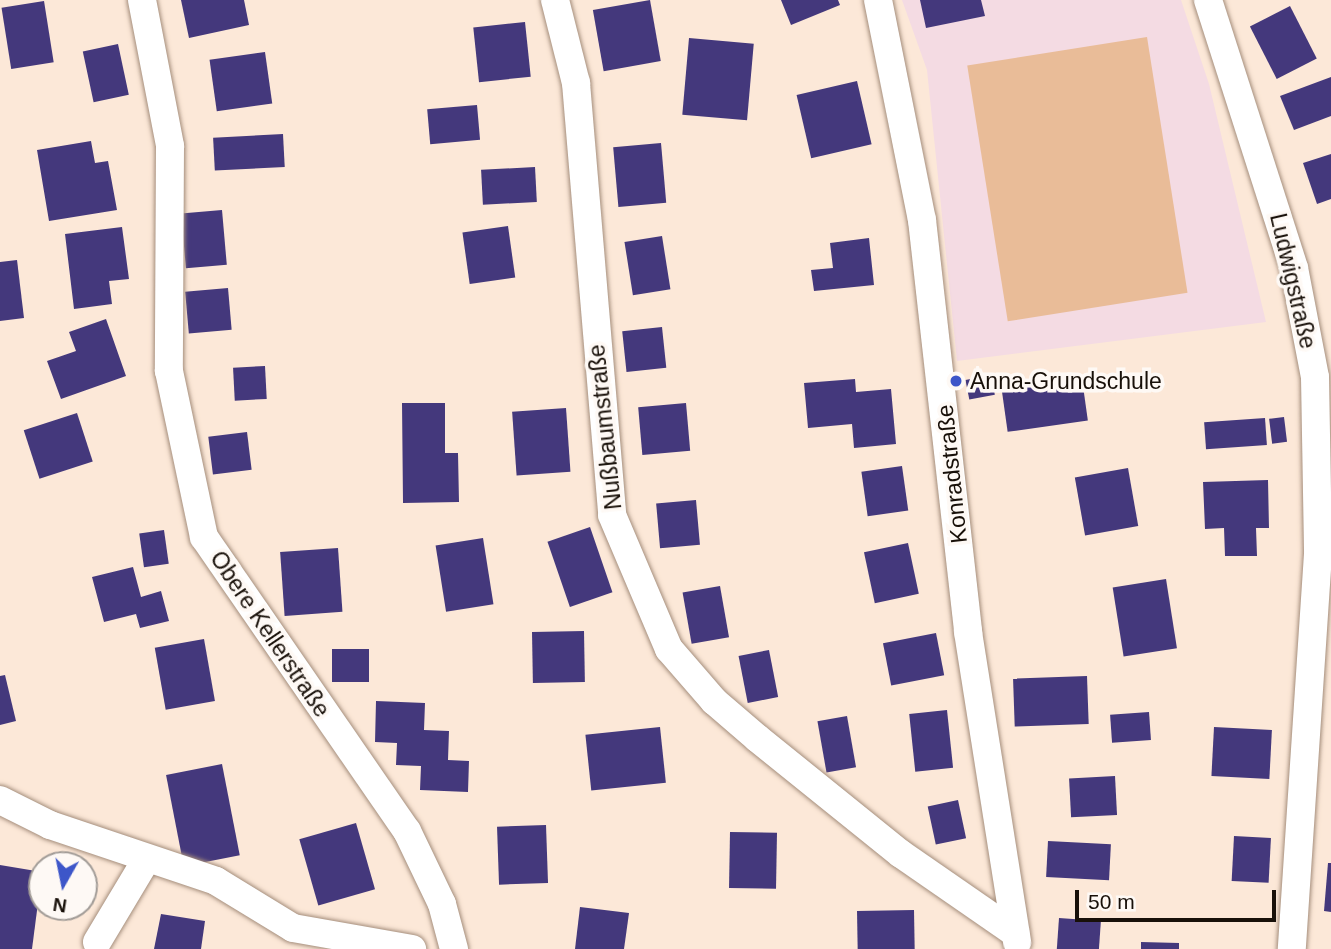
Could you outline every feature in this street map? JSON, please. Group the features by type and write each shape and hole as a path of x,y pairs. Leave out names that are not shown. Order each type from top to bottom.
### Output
{"street":[{"name":"Obere Kellerstraße","path":"142,0 170,146 169,371 204,537 407,831 442,904 454,949"},
{"name":"Nußbaumstraße","path":"555,0 576,83 612,515 669,649 757,738 1017,941"},
{"name":"Konradstraße","path":"878,0 922,220 970,645 1017,941"},
{"name":"Ludwigstraße","path":"1208,0 1294,268 1315,377 1318,554 1292,949"},
{"path":"0,800 146,860 216,881 293,928 412,949"},
{"path":"97,942 146,860"}],"shaded area":[{"path":"902,0 1181,0 1209,84 1266,322 957,361 927,70"},
{"path":"1147,37 1188,293 1008,321 967,65"}],"building":[{"path":"181,0 244,0 249,25 189,38"},
{"path":"650,0 661,61 604,71 593,10"},
{"path":"781,0 838,0 840,5 791,25"},
{"path":"920,0 981,0 985,16 926,28"},
{"path":"44,1 54,62 11,69 2,8"},
{"path":"1290,6 1317,59 1277,79 1250,26"},
{"path":"525,22 531,77 479,82 473,27"},
{"path":"689,38 754,44 747,120 682,115"},
{"path":"118,44 129,95 94,102 83,51"},
{"path":"265,52 272,103 217,111 210,60"},
{"path":"1331,77 1331,116 1294,130 1280,96"},
{"path":"857,81 872,144 811,158 797,95"},
{"path":"477,105 480,140 430,144 427,109"},
{"path":"283,134 285,167 215,171 213,138"},
{"path":"91,141 95,163 108,161 117,210 49,221 37,150"},
{"path":"661,143 666,203 618,207 613,147"},
{"path":"1331,154 1331,199 1317,204 1303,163"},
{"path":"535,167 537,202 483,205 481,170"},
{"path":"222,210 227,265 186,268 181,214"},
{"path":"508,226 515,277 470,284 462,232"},
{"path":"122,227 129,279 109,281 112,304 74,309 65,234"},
{"path":"662,236 670,289 633,295 624,242"},
{"path":"869,238 874,285 814,291 811,270 833,268 830,243"},
{"path":"17,260 24,318 0,321 0,262"},
{"path":"228,288 232,330 189,334 185,292"},
{"path":"106,319 126,376 61,399 47,361 76,351 69,332"},
{"path":"662,327 666,368 627,372 622,331"},
{"path":"265,366 267,399 235,401 233,368"},
{"path":"991,375 995,395 969,400 965,380"},
{"path":"855,379 856,392 891,389 896,444 854,448 852,424 808,428 804,383"},
{"path":"1082,379 1088,421 1008,432 1002,390"},
{"path":"402,403 445,403 445,453 458,453 459,502 403,503"},
{"path":"686,403 690,451 642,455 638,407"},
{"path":"566,408 570,472 517,476 512,412"},
{"path":"77,413 93,462 40,479 24,430"},
{"path":"1284,417 1287,442 1272,444 1269,419"},
{"path":"1265,418 1267,445 1206,449 1204,422"},
{"path":"247,432 252,470 213,474 208,437"},
{"path":"902,466 908,511 868,516 861,472"},
{"path":"1128,468 1138,526 1085,535 1075,477"},
{"path":"1268,480 1269,528 1256,528 1257,556 1225,556 1224,528 1205,529 1203,482"},
{"path":"696,500 700,545 660,548 656,503"},
{"path":"590,527 612,592 570,607 547,542"},
{"path":"164,530 169,564 144,567 139,533"},
{"path":"483,538 493,604 446,612 436,546"},
{"path":"908,543 919,594 875,603 864,552"},
{"path":"338,548 342,612 285,616 280,552"},
{"path":"133,567 141,597 161,591 169,621 140,628 136,614 104,622 92,577"},
{"path":"1166,579 1177,648 1124,657 1113,587"},
{"path":"720,586 729,637 692,644 683,593"},
{"path":"584,631 585,682 533,683 532,632"},
{"path":"936,633 944,675 891,686 883,643"},
{"path":"204,639 215,701 166,710 155,648"},
{"path":"332,649 369,649 369,682 332,682"},
{"path":"769,650 778,697 748,703 739,656"},
{"path":"5,675 16,721 0,725 0,676"},
{"path":"1087,676 1089,724 1015,727 1013,679"},
{"path":"376,701 425,703 424,730 449,731 448,760 469,761 468,792 420,790 421,766 396,765 397,743 375,742"},
{"path":"947,710 953,768 915,772 909,714"},
{"path":"1149,712 1151,740 1112,743 1110,715"},
{"path":"847,716 856,767 826,772 817,721"},
{"path":"660,727 666,783 591,791 585,735"},
{"path":"1214,727 1272,730 1269,779 1211,776"},
{"path":"222,764 240,855 184,866 166,775"},
{"path":"1115,776 1117,815 1071,817 1069,778"},
{"path":"958,800 966,838 936,845 928,806"},
{"path":"356,823 375,889 318,906 299,839"},
{"path":"546,825 548,883 499,885 497,827"},
{"path":"730,832 777,833 776,889 729,888"},
{"path":"1234,836 1271,838 1269,883 1232,881"},
{"path":"1048,841 1111,844 1109,880 1046,877"},
{"path":"1328,863 1331,863 1331,912 1324,911"},
{"path":"0,865 28,870 28,921 36,921 32,949 0,949"},
{"path":"580,907 629,913 624,949 575,949"},
{"path":"914,910 915,949 858,949 857,911"},
{"path":"161,914 205,921 201,949 154,949"},
{"path":"1059,918 1101,921 1099,949 1057,949"},
{"path":"1141,942 1179,943 1179,949 1141,949"}],"place":[{"name":"Anna-Grundschule","path":"956,381"}]}
